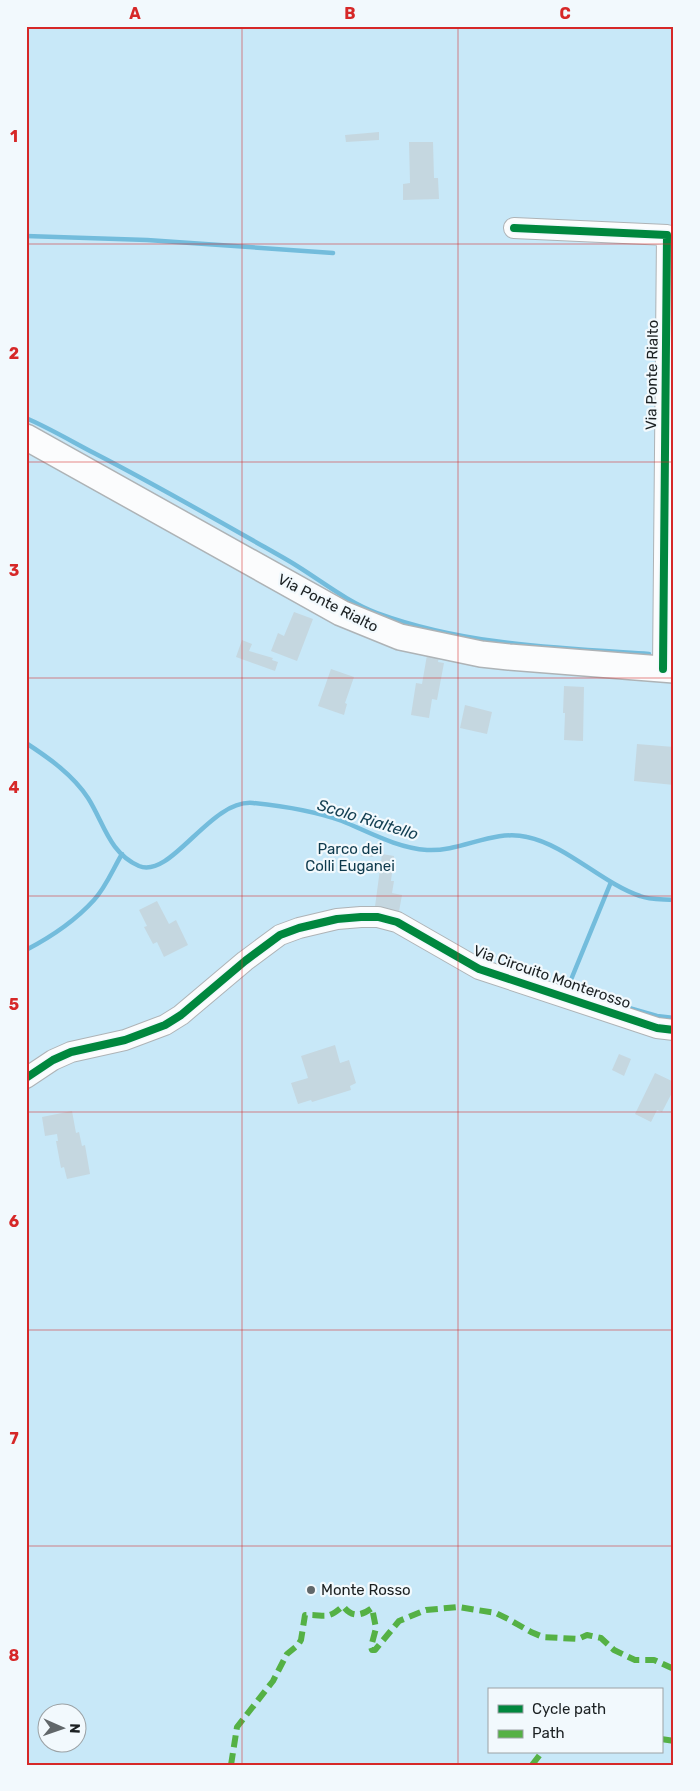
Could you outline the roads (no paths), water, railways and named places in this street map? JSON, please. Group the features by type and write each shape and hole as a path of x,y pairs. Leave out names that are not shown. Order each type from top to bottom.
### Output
{"main road":[{"name":"Via Ponte Rialto","path":"26,437 341,613 400,637 481,654 668,669"}],"street":[{"name":"Via Ponte Rialto","path":"514,228 667,235 668,669"},
{"name":"Via Circuito Monterosso","path":"26,1078 53,1060 71,1052 125,1040 154,1030 173,1020 200,1000 264,945 280,935 299,928 361,917 378,917 396,922 479,969 657,1028 674,1030"}],"waterway":[{"path":"26,236 147,240 333,253"},
{"path":"26,418 168,492 289,561 354,602 377,613 410,624 477,638 545,647 649,654"},
{"name":"Scolo Rialtello","path":"26,743 68,774 88,798 114,845 129,860 139,866 152,867 165,861 222,813 237,805 253,803 287,807 320,814 342,821 394,843 416,849 440,850 502,836 527,837 556,848 626,890 648,898 674,900"},
{"path":"26,950 62,928 87,908 102,889 122,854"},
{"path":"610,1002 568,987 611,882"},
{"path":"622,1006 657,1016 674,1018"}],"place":[{"name":"Monte Rosso","path":"311,1590"}],"park label":[{"name":"Parco dei Colli Euganei","path":"350,858"}]}
